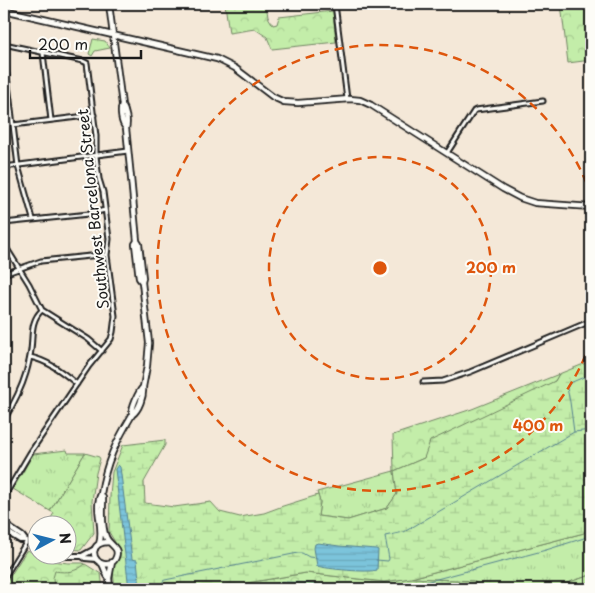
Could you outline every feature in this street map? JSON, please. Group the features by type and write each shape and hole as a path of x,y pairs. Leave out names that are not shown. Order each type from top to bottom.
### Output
{"main road":[{"path":"109,4 122,105 125,109 127,125 128,152 149,343 144,392 135,413 132,415 110,455 99,497 101,536 94,554 109,578"},
{"path":"6,11 217,58 235,68 269,95 284,102 298,103 347,98 358,99 366,102 503,189 522,199 549,205 591,207"},
{"path":"101,494 103,498 105,535 117,553 112,562 109,578 110,589"},
{"path":"99,544 109,542"},
{"path":"102,564 112,562"}],"street":[{"path":"335,4 347,98"},
{"path":"4,28 6,11"},
{"path":"4,44 43,53 51,120"},
{"path":"4,52 18,166 33,219"},
{"name":"Southwest Barcelona Street","path":"4,497 30,453 89,366 111,339 115,322 107,255 109,239 96,156 96,136 88,65 86,62 43,53"},
{"path":"4,100 10,99"},
{"path":"447,153 474,111 543,101"},
{"path":"13,125 94,115"},
{"path":"4,167 128,152"},
{"path":"4,224 33,219 89,214 105,210"},
{"path":"4,244 32,288 42,310 88,339 102,351"},
{"path":"4,274 42,261 107,255"},
{"path":"4,420 21,388 30,357 33,323 35,317 42,310"},
{"path":"424,382 444,381 470,372 591,320"},
{"path":"30,357 47,362 77,384"},
{"path":"4,524 22,536 26,541"},
{"path":"4,530 20,540 26,541"},
{"path":"4,578 26,541"},
{"path":"82,556 95,549"},
{"path":"78,556 96,559"}],"green space":[{"path":"225,4 266,4 268,17 273,25 277,24 279,17 333,11 336,42 272,49 267,37 255,29 229,33"},
{"path":"561,4 591,4 591,60 568,63"},
{"path":"93,39 105,41 110,48 95,51 92,56 89,54"},
{"path":"591,361 591,523 584,533 411,578 384,582 306,573 247,583 240,589 115,589 113,566 117,561 119,549 109,532 110,496 112,472 123,445 165,440 165,445 144,482 145,503 174,507 211,502 220,512 240,517 264,513 318,495 320,502 318,516 348,520 387,508 397,494 394,471 424,458 430,441 555,381 559,374"},
{"path":"559,374 555,381 424,458 394,471 393,435 472,409"},
{"path":"67,450 68,453 85,453 50,511 13,489 33,454"},
{"path":"85,453 99,457 92,501 94,533 81,550 78,550 78,516 52,516 54,513 50,511"},
{"path":"394,471 397,494 387,508 348,520 318,516 320,502 317,492"},
{"path":"591,523 591,575 549,589 484,589 473,581 411,578 584,533"},
{"path":"28,550 28,566 78,566 78,563 83,563 98,575 84,589 4,589 4,586"},
{"path":"85,564 101,574 103,589 54,589 53,578 55,571 71,571"},
{"path":"306,573 384,582 411,578 473,581 484,589 240,589 247,583"},
{"path":"591,575 591,589 549,589"}],"water":[{"path":"118,465 120,467 132,559 137,560 140,589 129,589 115,469"},
{"path":"315,544 376,549 378,550 377,570 347,570 317,566 314,548"}],"waterway":[{"path":"574,432 567,388 570,383 591,374"},
{"path":"376,560 388,561 389,559 385,536 404,532 574,432 591,430"},
{"path":"399,589 546,550 584,538 591,532"},
{"path":"163,589 163,581 165,580 298,553 317,558"},
{"path":"257,589 285,582 371,589"}]}
